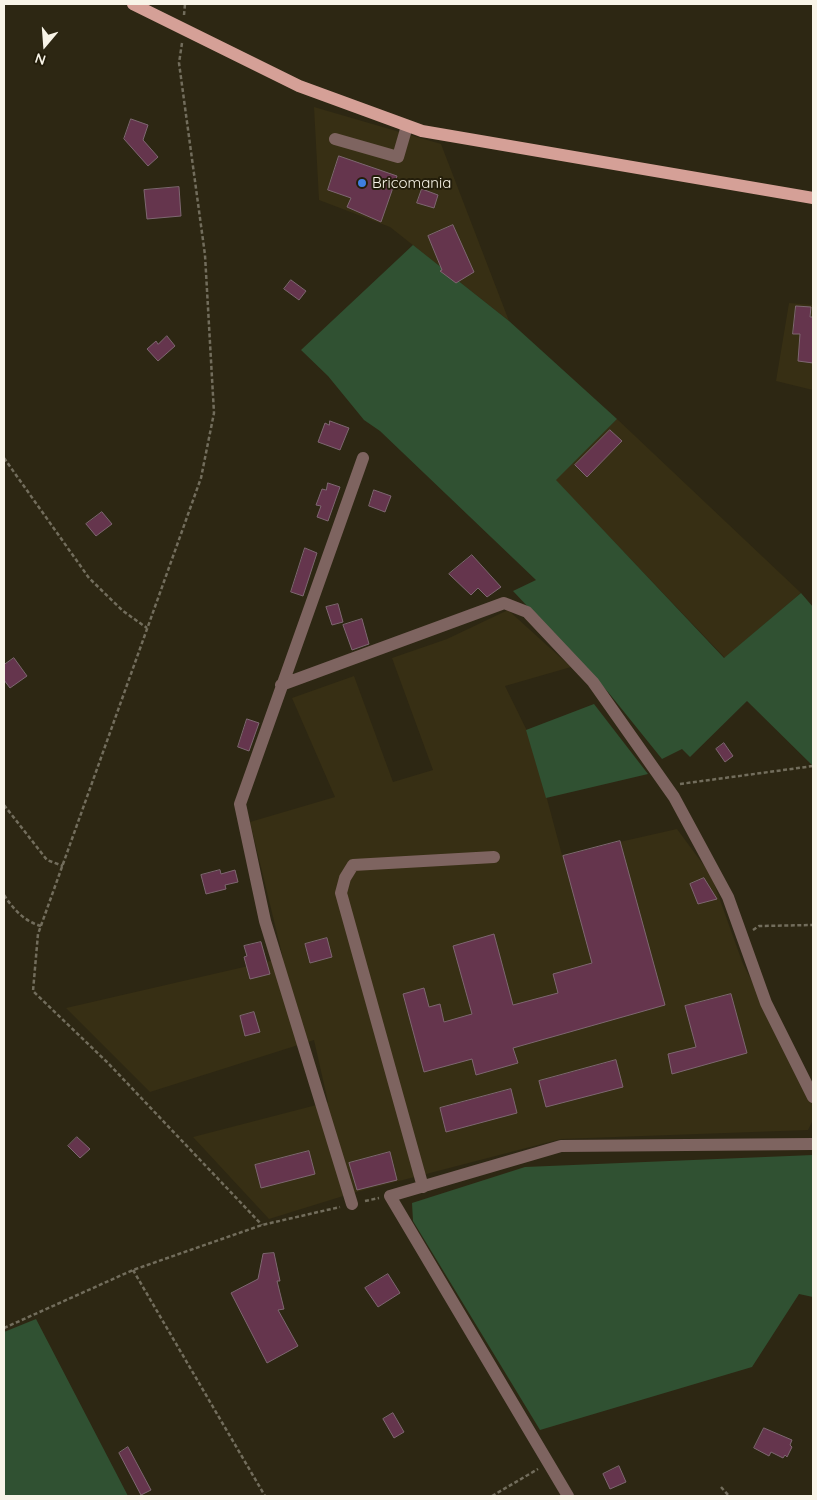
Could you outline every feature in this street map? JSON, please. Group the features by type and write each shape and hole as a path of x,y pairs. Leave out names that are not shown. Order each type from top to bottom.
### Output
{"main road":[{"path":"133,4 300,86 422,132 813,198"}],"street":[{"path":"335,139 398,157 407,126"},
{"path":"352,1204 265,921 240,804 363,458"},
{"path":"281,686 504,603 527,612 593,682 666,786 728,897 766,1003 813,1097"},
{"path":"423,1187 341,893 345,878 353,865 494,858"},
{"path":"568,1496 390,1196 561,1146 813,1144"}],"path":[{"path":"183,29 179,63 204,255 214,413 201,478 41,926 33,991 108,1062 262,1225"},
{"path":"4,458 89,578 123,611 147,628"},
{"path":"666,786 813,766"},
{"path":"4,805 47,860 62,866"},
{"path":"4,895 14,909 30,922 41,926"},
{"path":"743,937 759,926 813,925"},
{"path":"4,1328 133,1270 262,1225 390,1196"},
{"path":"133,1270 265,1496"},
{"path":"492,1496 548,1463"},
{"path":"721,1487 729,1496"}],"shaded area":[{"path":"314,107 441,144 509,321 390,227 319,200"},
{"path":"789,303 813,305 813,390 776,381"},
{"path":"617,419 801,593 725,658 555,480"},
{"path":"508,610 571,667 505,686 531,739 562,855 677,829 711,875 743,964 813,1099 813,1120 808,1130 561,1139 353,1193 269,1219 193,1137 328,1102 314,1040 150,1092 66,1008 283,958 250,822 335,797 292,698 354,676 393,782 433,770 392,658 447,639"}],"green space":[{"path":"413,245 509,321 617,419 556,480 724,658 801,593 813,607 813,766 747,701 690,757 682,749 662,759 608,692 513,591 536,580 380,431 364,420 328,376 301,350"},
{"path":"594,704 648,774 546,798 526,730"},
{"path":"813,1155 813,1297 799,1294 752,1367 540,1430 413,1221 412,1203 525,1167"},
{"path":"36,1319 128,1496 4,1496 4,1332"}],"building":[{"path":"131,119 148,125 143,140 158,157 148,166 124,139"},
{"name":"Bricomania","path":"339,156 397,176 381,222 347,207 351,198 328,190"},
{"path":"179,187 181,216 147,219 144,190"},
{"path":"422,189 438,195 434,208 417,203"},
{"path":"453,225 474,272 456,283 440,271 442,270 428,236"},
{"path":"291,280 306,291 299,300 284,289"},
{"path":"796,306 811,307 810,317 813,317 813,363 798,361 800,334 793,334"},
{"path":"167,336 175,346 158,361 147,349 156,341 158,344"},
{"path":"330,421 349,428 340,450 318,442 325,423 329,425"},
{"path":"610,430 622,441 587,477 575,465"},
{"path":"328,483 340,487 328,521 317,517 321,506 316,505 322,489 326,490"},
{"path":"374,490 391,496 385,512 369,506"},
{"path":"102,512 112,524 96,536 86,524"},
{"path":"305,548 317,553 303,596 291,592"},
{"path":"472,555 501,587 487,597 478,588 471,595 449,574"},
{"path":"338,604 343,622 332,625 326,607"},
{"path":"362,619 369,644 352,650 343,625"},
{"path":"14,658 27,676 10,688 4,680 4,665"},
{"path":"247,719 259,723 249,751 238,747"},
{"path":"724,743 733,756 725,762 716,749"},
{"path":"620,841 665,1005 513,1048 518,1063 476,1075 472,1059 424,1072 403,994 424,988 429,1007 440,1004 444,1022 472,1014 453,946 494,934 513,1005 558,993 553,974 592,963 563,856"},
{"path":"220,870 221,874 235,870 238,882 225,885 226,889 206,894 201,875"},
{"path":"704,878 717,899 698,904 690,884"},
{"path":"327,938 332,957 310,963 305,944"},
{"path":"261,942 270,974 250,979 244,957 247,956 244,946"},
{"path":"731,994 747,1053 672,1074 668,1054 696,1047 685,1006"},
{"path":"254,1012 260,1032 245,1036 240,1016"},
{"path":"616,1060 623,1087 546,1107 539,1081"},
{"path":"511,1089 517,1113 446,1132 440,1108"},
{"path":"77,1137 90,1149 80,1158 68,1146"},
{"path":"309,1151 315,1174 261,1188 255,1165"},
{"path":"390,1152 397,1180 357,1190 349,1163"},
{"path":"274,1253 280,1281 277,1281 284,1309 278,1310 298,1346 267,1363 231,1293 258,1279 263,1254"},
{"path":"388,1274 400,1293 378,1307 365,1288"},
{"path":"393,1413 404,1432 394,1438 383,1419"},
{"path":"764,1428 792,1440 790,1445 792,1447 787,1457 785,1455 783,1458 771,1452 769,1456 754,1448"},
{"path":"128,1447 151,1490 141,1495 119,1453"},
{"path":"619,1466 626,1482 610,1489 603,1474"}],"place":[{"name":"Bricomania","path":"362,183"}]}
